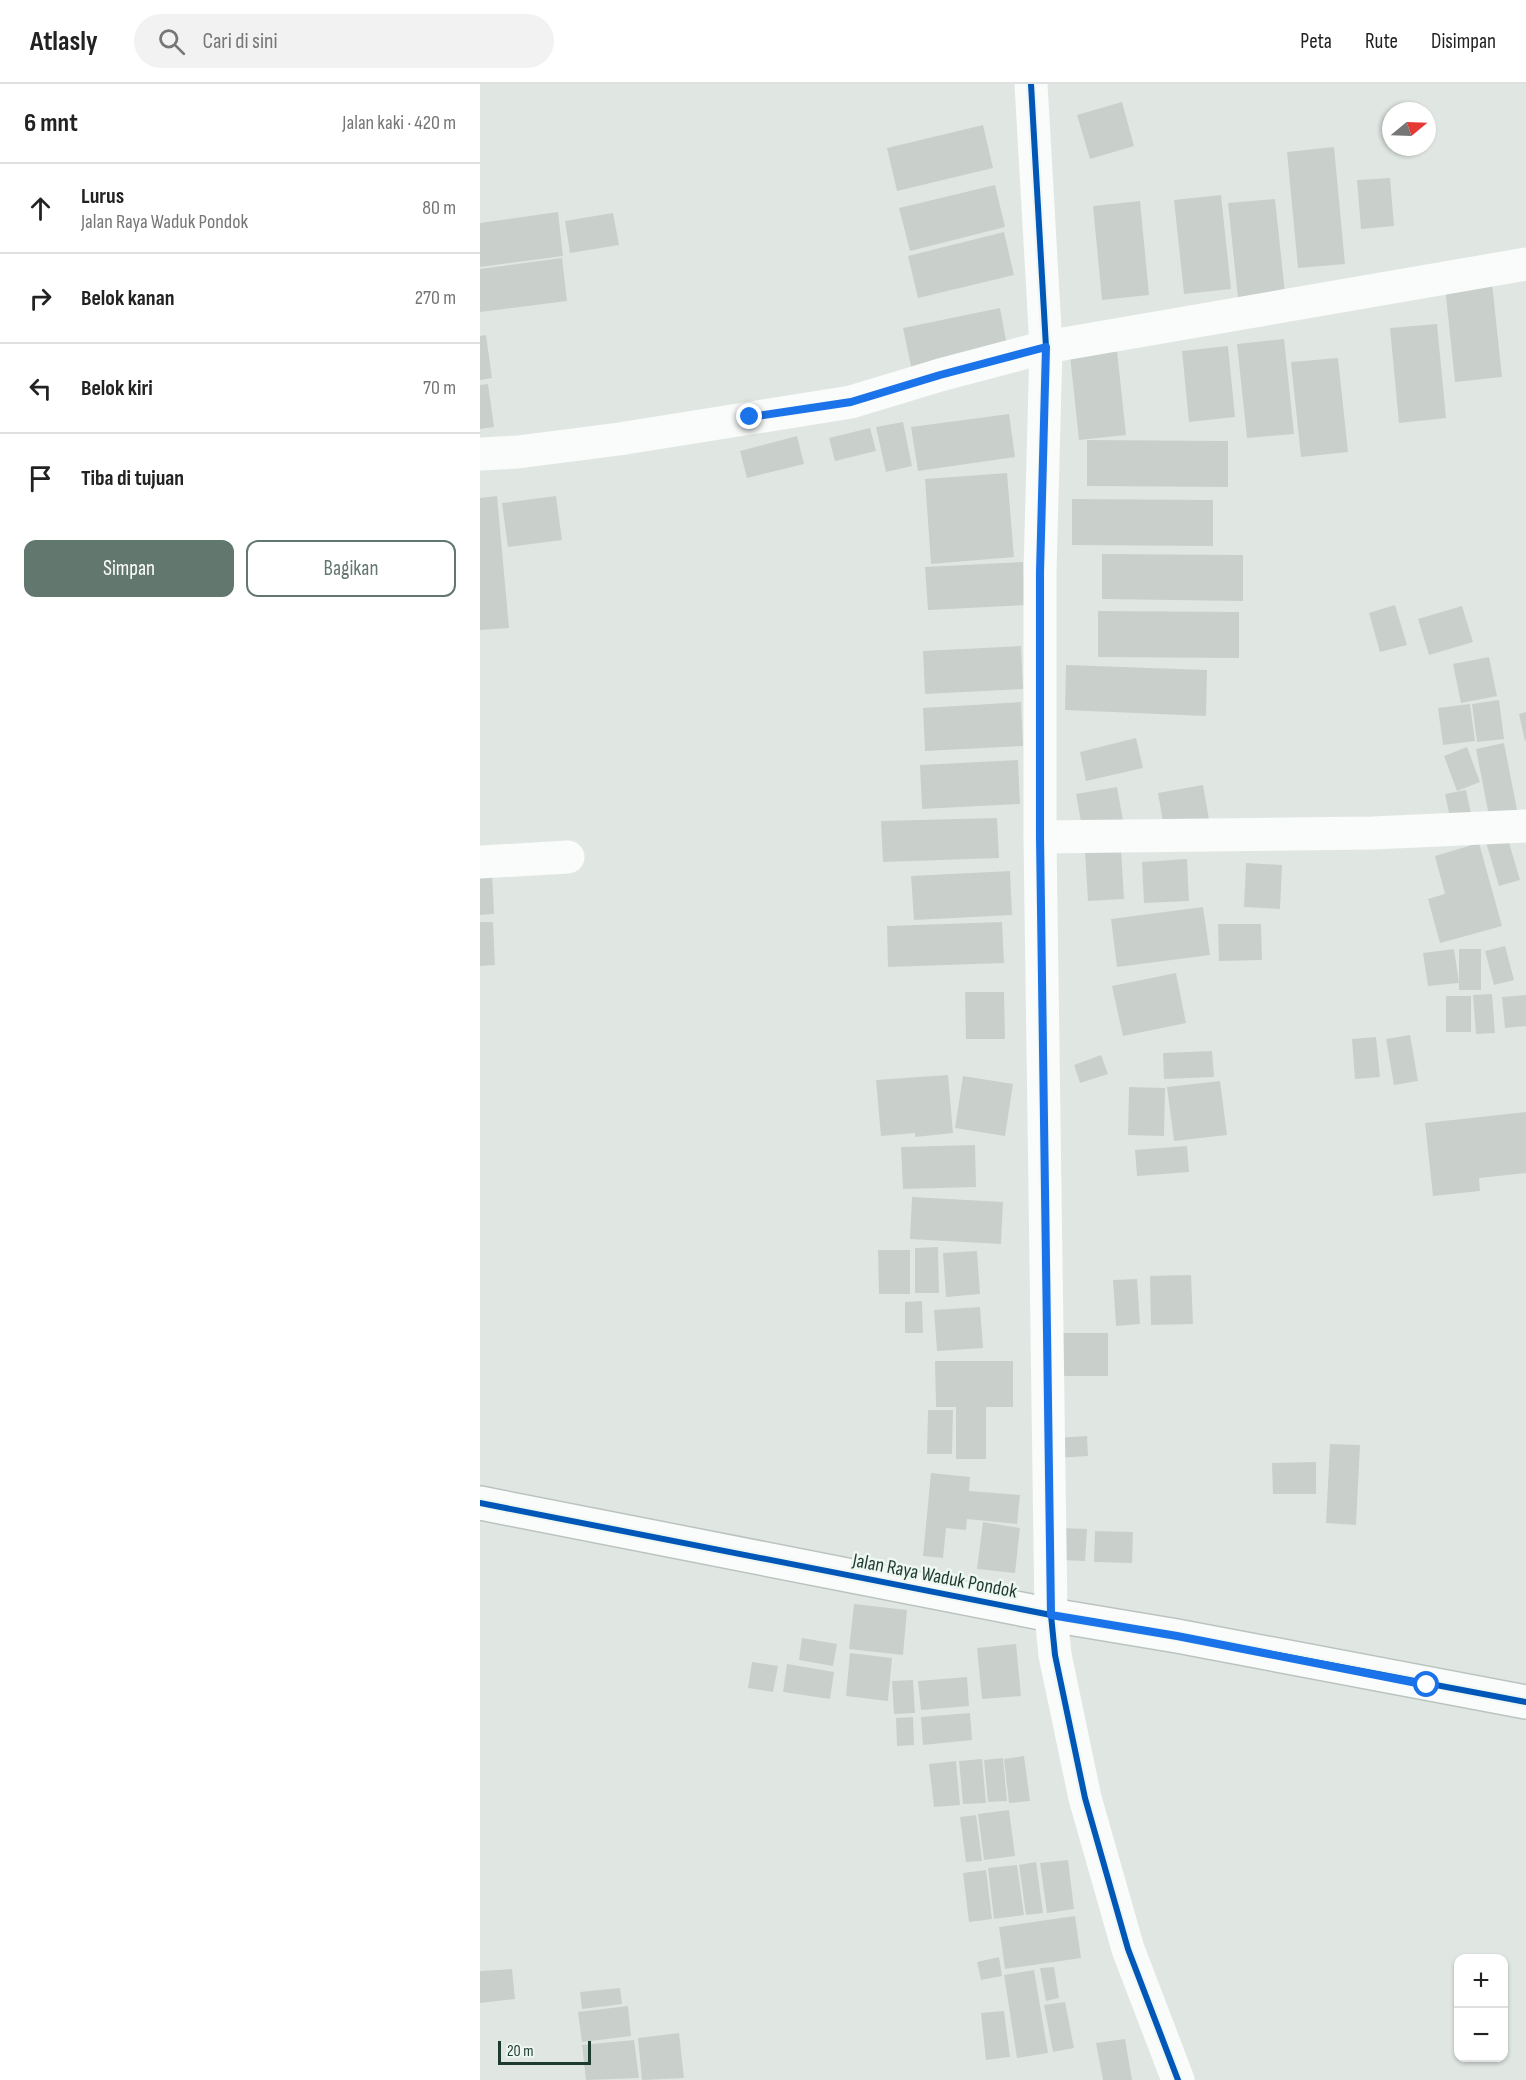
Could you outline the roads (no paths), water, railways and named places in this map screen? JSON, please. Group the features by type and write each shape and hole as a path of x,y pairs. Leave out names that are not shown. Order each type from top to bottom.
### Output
{"street":[{"path":"1031,84 1046,347 1040,572 1040,837 1051,1615 1055,1655 1085,1798 1128,1949 1178,2080"},
{"path":"480,454 518,452 619,439 851,402 940,375 1046,347 1526,264"},
{"path":"1040,837 1373,833 1526,826"},
{"path":"480,862 568,857"},
{"name":"Jalan Raya Waduk Pondok","path":"480,1503 1051,1615 1177,1636 1526,1702"}]}
